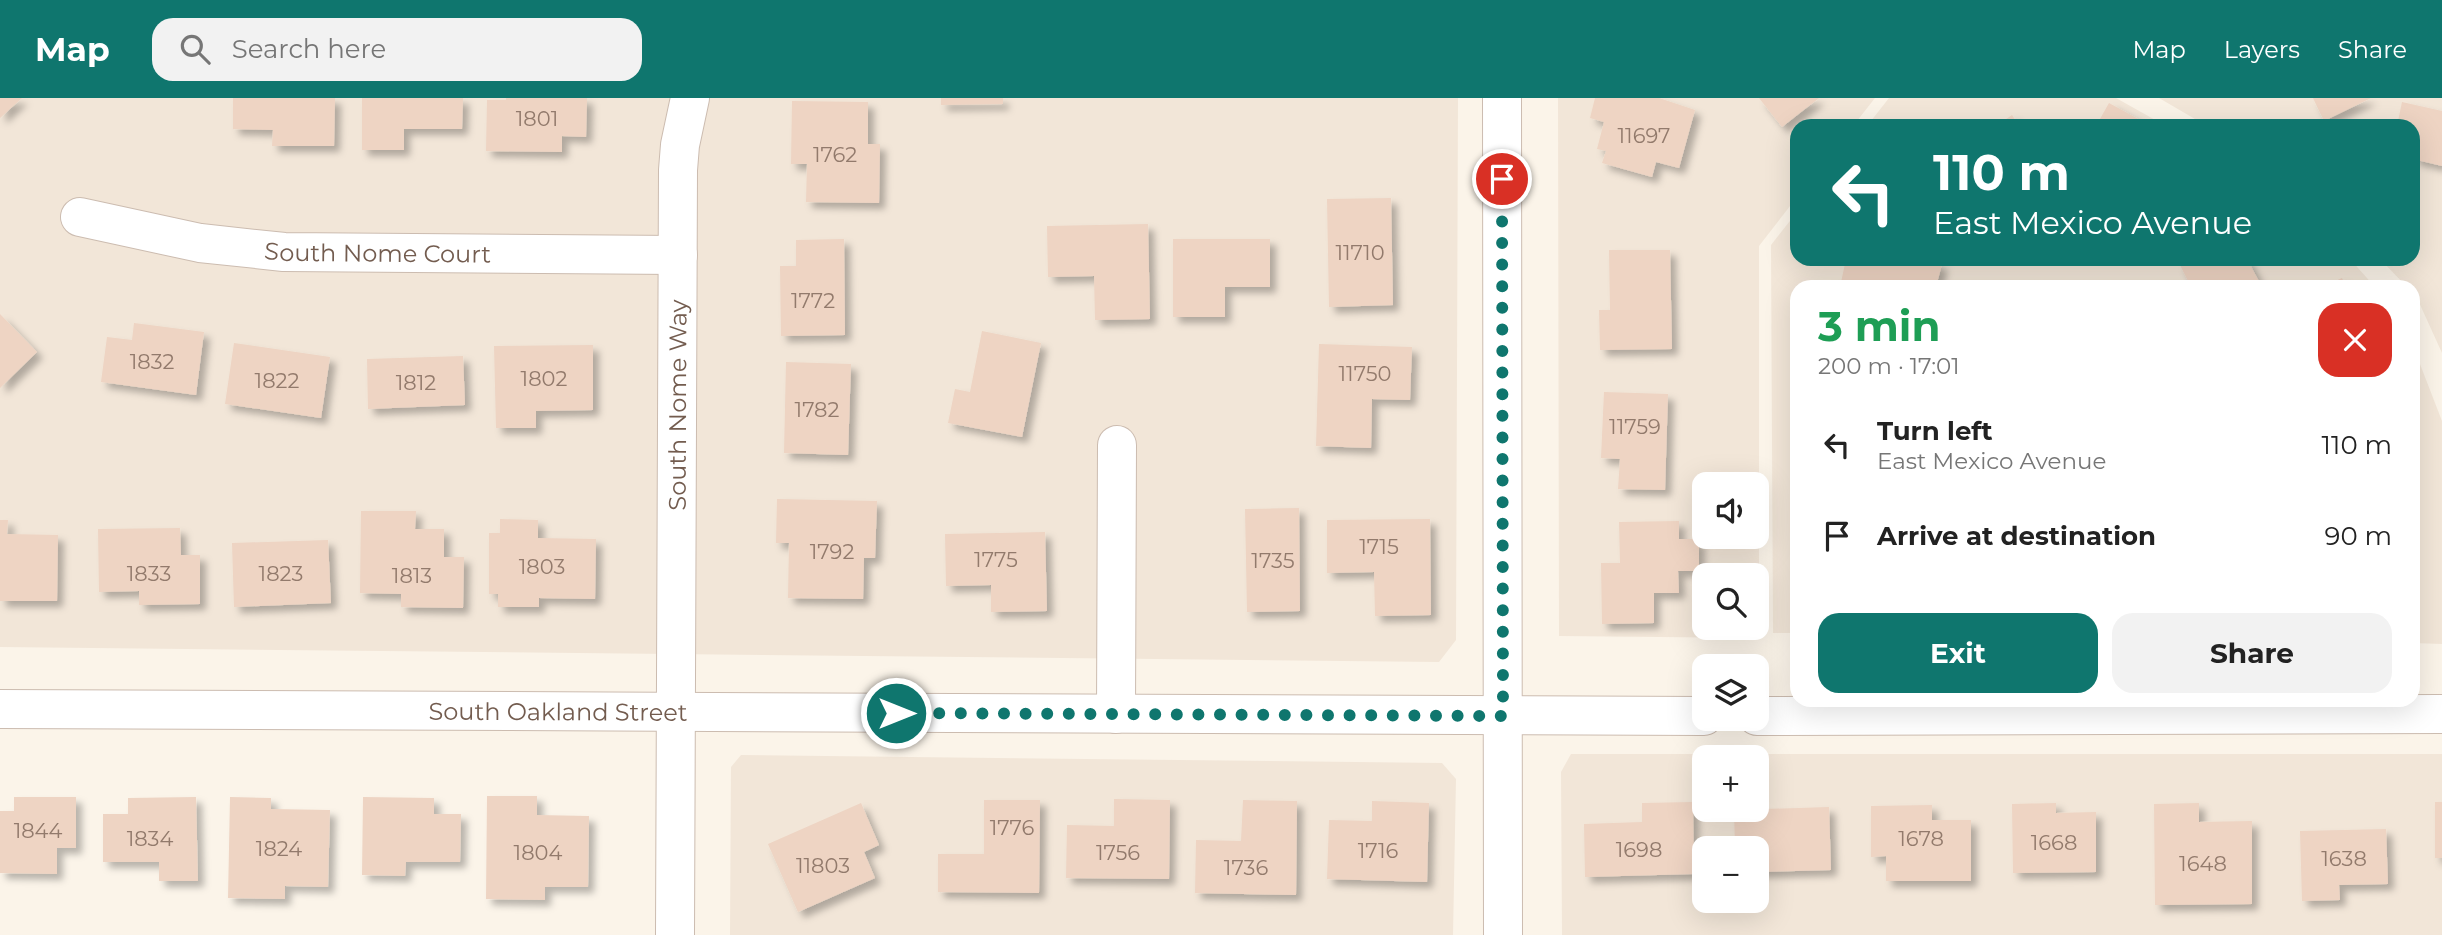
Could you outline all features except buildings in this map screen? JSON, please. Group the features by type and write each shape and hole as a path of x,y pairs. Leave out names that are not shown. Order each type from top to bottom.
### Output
{"street":[{"name":"South Nome Way","path":"675,935 679,158 690,98"},
{"path":"1502,98 1503,935"},
{"name":"South Nome Court","path":"80,217 200,243 284,252 678,255"},
{"path":"1116,714 1117,445"},
{"path":"1769,716 2198,707 2442,714"},
{"name":"South Oakland Street","path":"0,709 1692,716"}],"shaded area":[{"path":"0,98 1458,98 1456,640 1439,662 0,647"},
{"path":"1558,98 1875,98 1858,119 1790,119 1790,206 1759,246 1759,472 1692,472 1692,549 1759,549 1759,563 1692,563 1692,637 1559,636"},
{"path":"1889,98 2116,98 2154,119 1872,119"},
{"path":"2159,98 2442,98 2442,353 2420,305 2420,280 2400,280 2387,266 2420,266 2420,119 2195,119"},
{"path":"1790,221 1790,266 2356,266 2369,280 1790,280 1790,633 1773,633 1771,245"},
{"path":"2420,364 2442,421 2442,644 2420,643"},
{"path":"1571,754 1692,754 1692,822 1769,822 1769,754 2442,754 2442,935 1562,935 1561,772"},
{"path":"741,755 1442,763 1456,779 1453,935 730,935 731,767"}],"route":[{"path":"896,713 1503,716 1502,179"}]}
